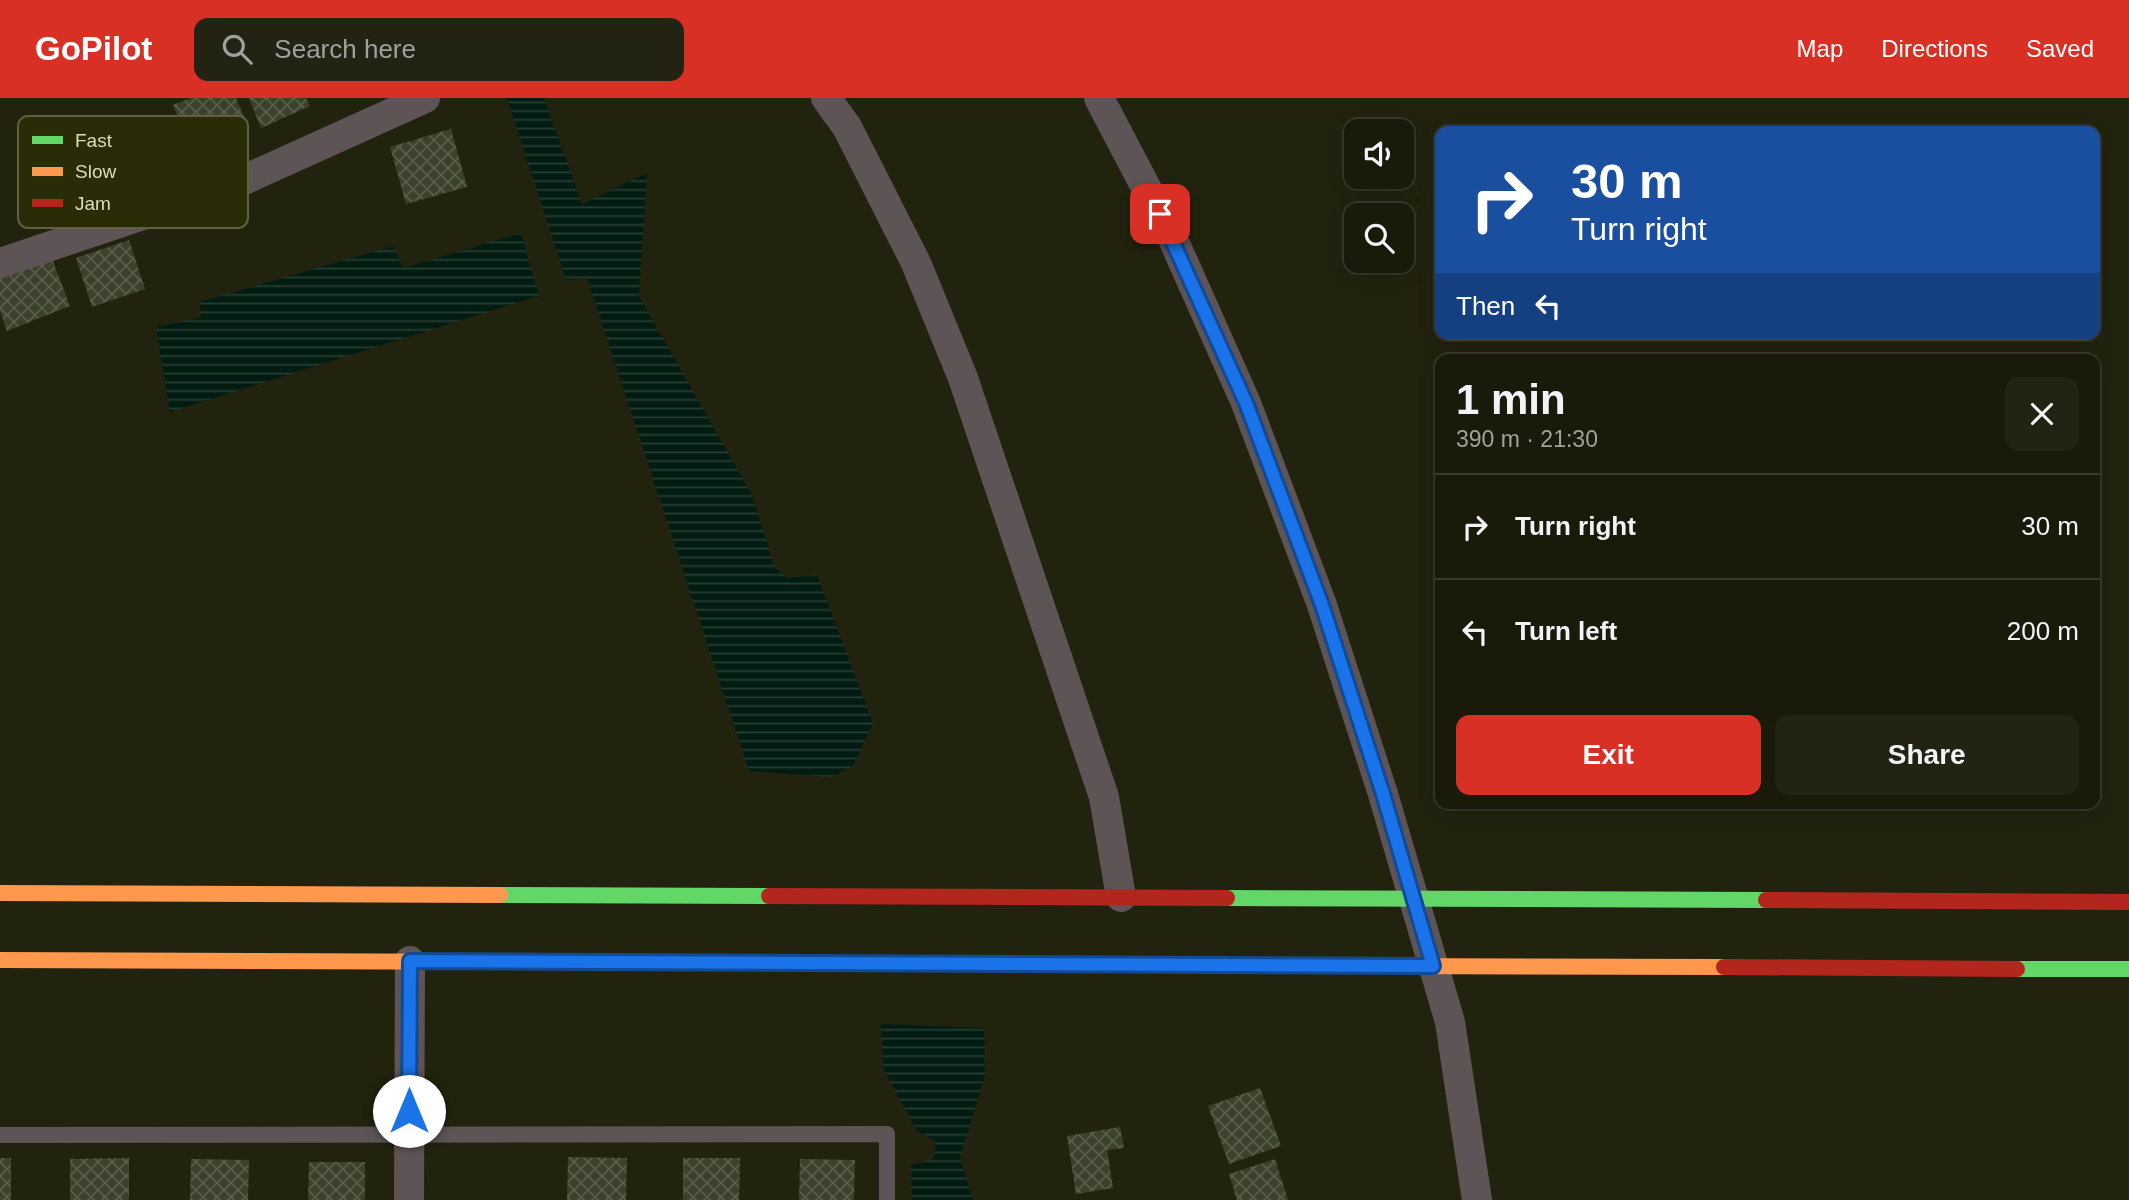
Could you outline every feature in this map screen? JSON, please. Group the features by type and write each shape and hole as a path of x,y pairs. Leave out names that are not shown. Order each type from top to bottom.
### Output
{"main road":[{"path":"0,893 2129,902"},
{"path":"0,960 2129,969"}],"street":[{"path":"248,178 425,98"},
{"path":"826,98 847,128 916,263 963,378 1104,797 1121,897"},
{"path":"1099,98 1172,237 1246,403 1322,605 1383,794 1450,1022 1477,1200"},
{"path":"0,263 104,228"},
{"path":"409,1200 410,961"}],"lane":[{"path":"0,1135 887,1135 887,1200"}],"shaded area":[{"path":"507,98 544,98 582,204 647,173 639,296 752,495 775,568 788,578 817,575 873,723 853,766 831,777 749,771 587,278 566,280"},
{"path":"521,233 539,296 170,412 156,327 201,317 200,302 393,246 403,268"},
{"path":"881,1024 984,1028 985,1075 960,1157 973,1200 912,1200 911,1165 934,1159 936,1141 917,1131 884,1071"}],"building":[{"path":"191,98 236,98 244,116 178,116 173,105"},
{"path":"249,98 306,98 310,106 261,128"},
{"path":"451,129 467,187 406,204 390,147"},
{"path":"129,240 145,289 92,307 76,258"},
{"path":"52,259 70,306 7,331 0,311 0,278"},
{"path":"1260,1088 1281,1146 1229,1164 1208,1106"},
{"path":"1120,1127 1124,1148 1107,1150 1113,1188 1076,1194 1067,1136"},
{"path":"568,1157 627,1158 626,1200 567,1200"},
{"path":"0,1158 11,1158 11,1200 0,1200"},
{"path":"129,1158 129,1200 70,1200 70,1159"},
{"path":"683,1158 740,1158 739,1200 683,1200"},
{"path":"191,1159 249,1160 248,1200 190,1200"},
{"path":"800,1159 855,1160 854,1200 799,1200"},
{"path":"1275,1159 1288,1200 1237,1200 1229,1174"},
{"path":"309,1162 365,1162 365,1200 308,1200"}],"traffic: fast":[{"path":"500,895 769,896"},
{"path":"1227,898 1766,900"},
{"path":"804,963 1371,966"},
{"path":"2017,969 2129,969"}],"traffic: slow":[{"path":"0,893 500,895"},
{"path":"0,960 514,962"},
{"path":"1371,966 1724,967"}],"traffic: jam":[{"path":"769,896 1227,898"},
{"path":"1766,900 2129,902"},
{"path":"514,962 804,963"},
{"path":"1724,967 2017,969"}],"route":[{"path":"409,1111 410,961 1433,966 1383,794 1322,605 1246,403 1160,214"}]}
